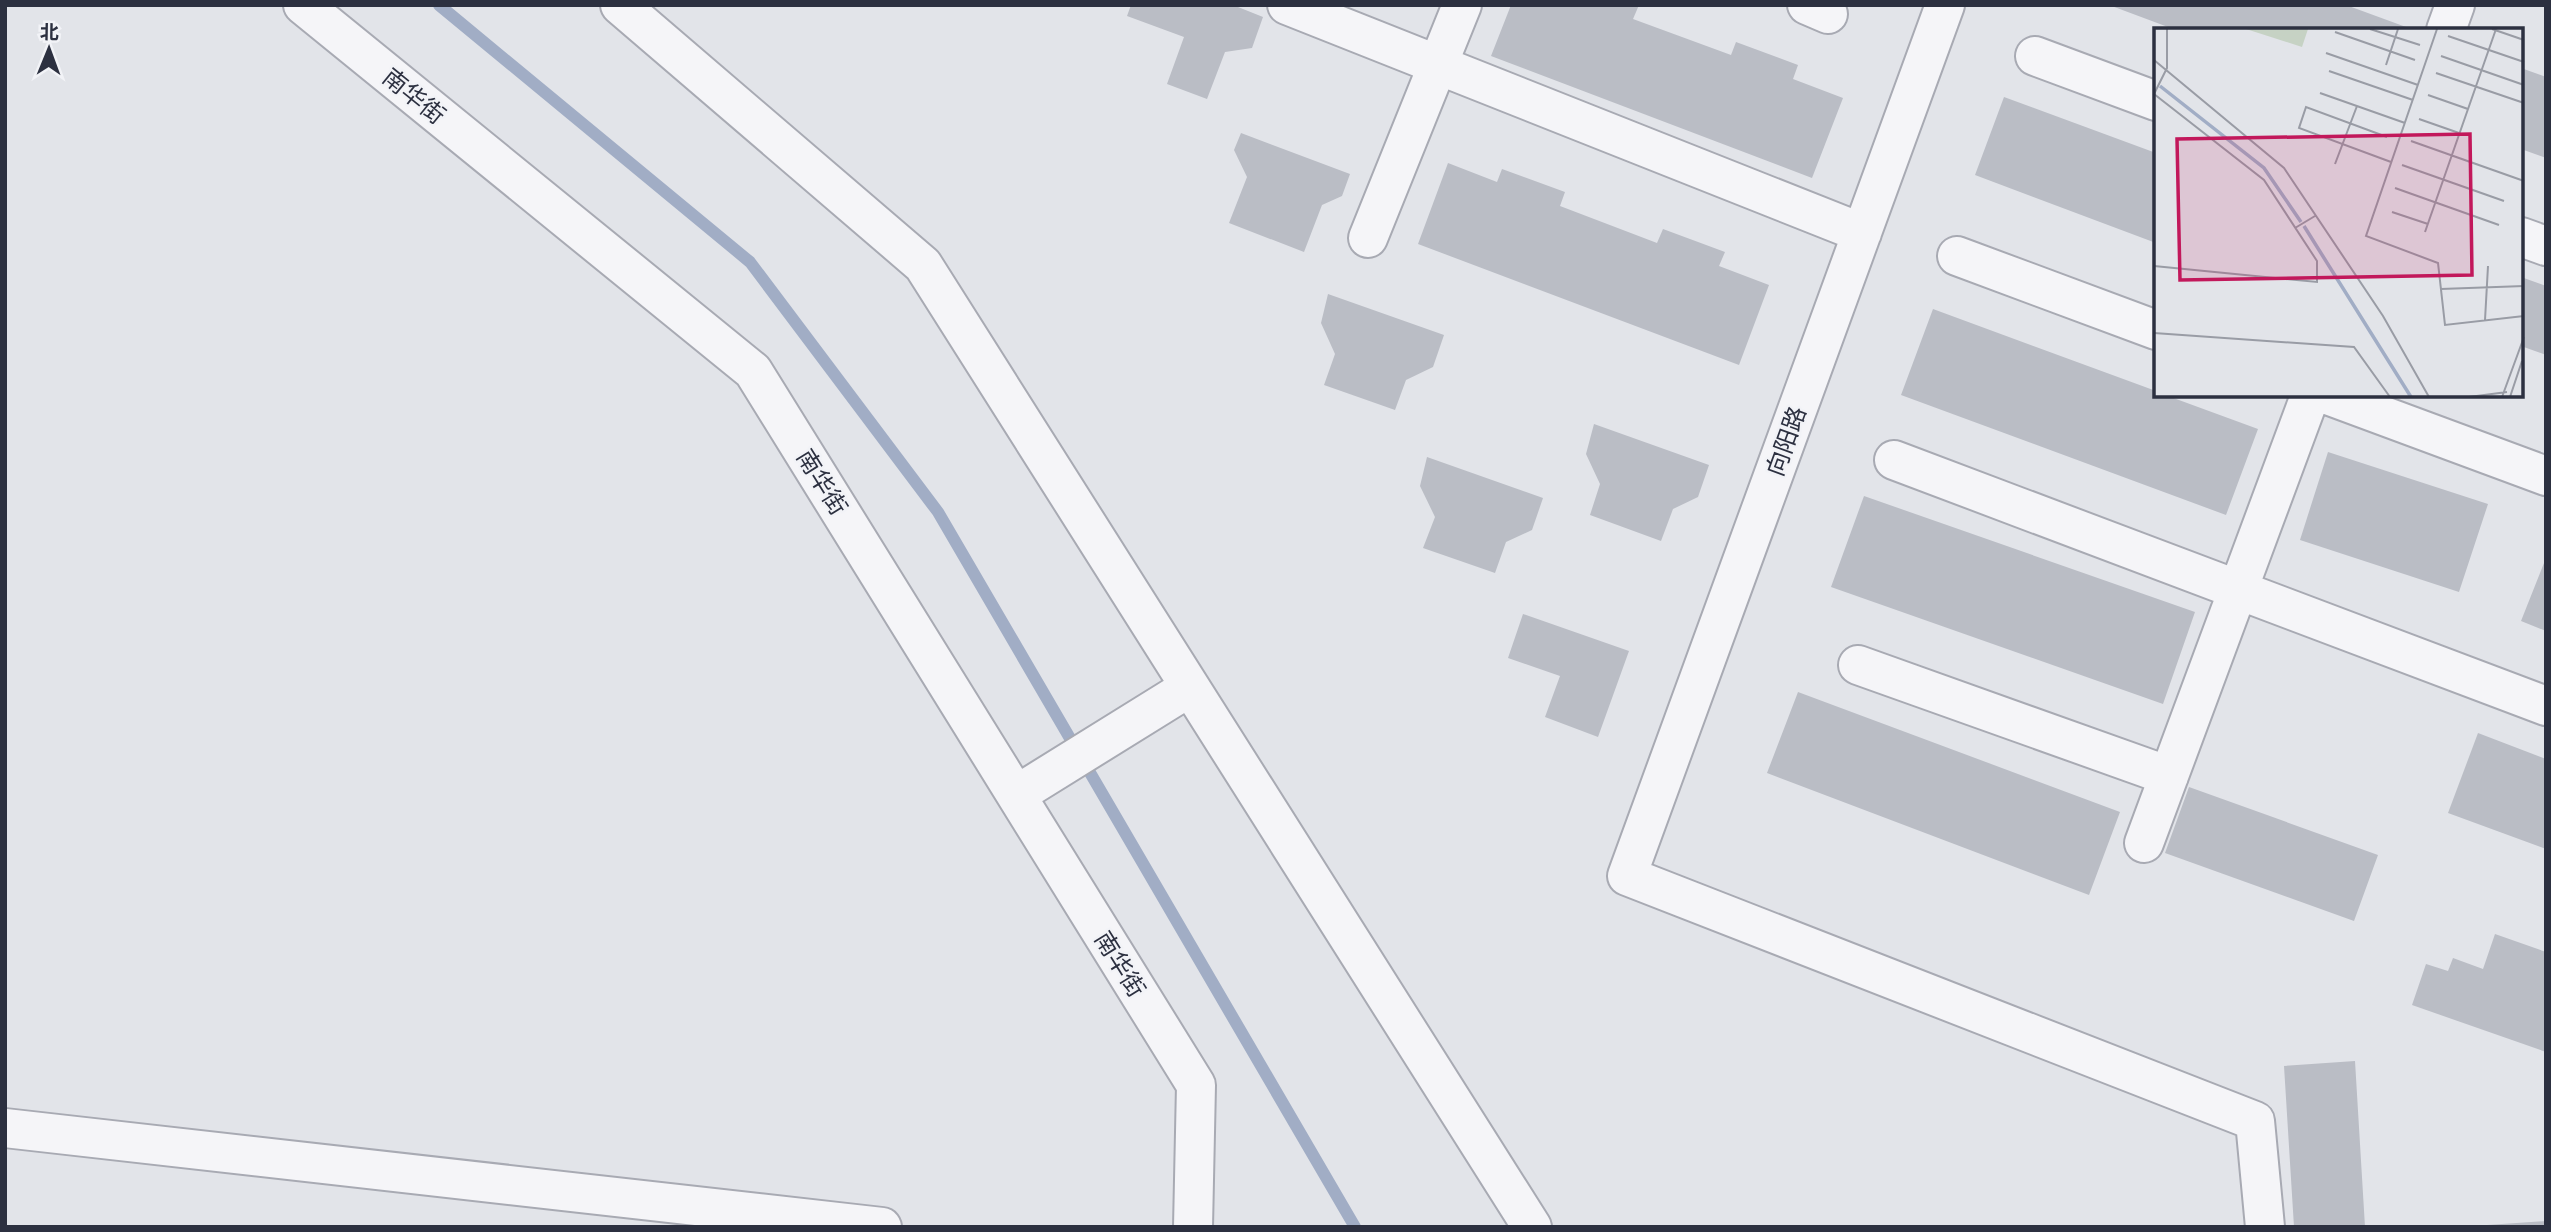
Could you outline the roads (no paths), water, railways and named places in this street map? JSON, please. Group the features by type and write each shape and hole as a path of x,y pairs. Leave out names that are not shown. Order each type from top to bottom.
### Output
{"street":[{"name":"南华街","path":"303,5 753,371 1196,1085 1193,1227"},
{"path":"620,5 923,265 1532,1227"},
{"path":"1287,5 1862,233"},
{"path":"1368,238 1462,5"},
{"name":"向阳路","path":"1945,5 1627,876 2255,1121 2264,1227"},
{"path":"2447,28 2455,5"},
{"path":"2035,56 2154,101"},
{"path":"2523,238 2546,246"},
{"path":"1957,256 2154,330"},
{"path":"2144,843 2311,397"},
{"path":"2333,397 2546,477"},
{"path":"1894,460 2546,706"},
{"path":"1858,665 2169,776"},
{"path":"1016,795 1190,687"},
{"path":"5,1128 882,1227"}],"waterway":[{"path":"439,5 750,262 938,512 1355,1227"}]}
